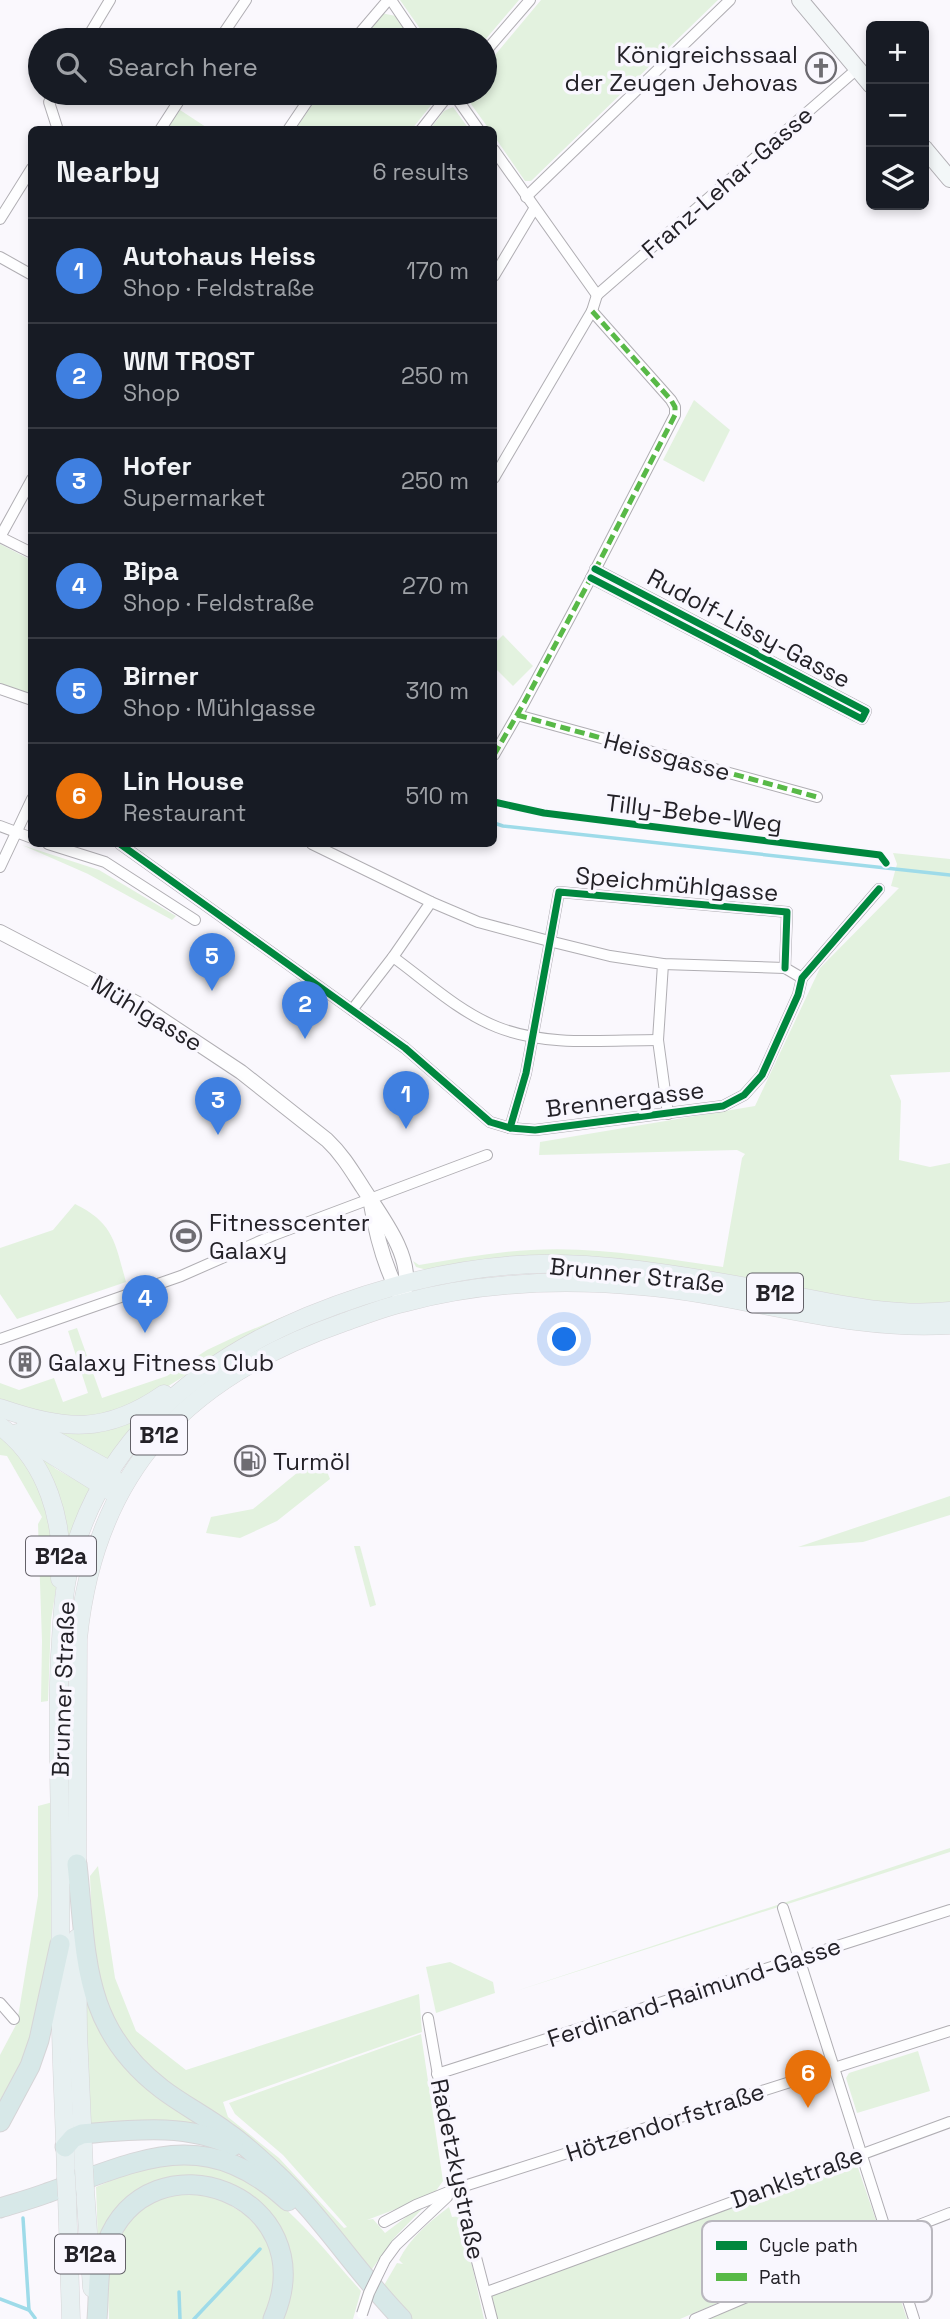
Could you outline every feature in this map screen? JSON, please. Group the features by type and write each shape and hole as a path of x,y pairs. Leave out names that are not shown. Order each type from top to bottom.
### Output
{"highway":[{"path":"77,1864 92,1985 101,2016 116,2043 137,2068 163,2090 230,2134 292,2189 365,2279"},
{"path":"0,2122 22,2082 39,2040 60,1944"},
{"path":"0,2109 22,2082"},
{"path":"65,2147 73,2138 82,2134 143,2130 181,2131 211,2136 260,2159"},
{"path":"0,2208 147,2158 198,2156 224,2162 251,2173 277,2191 402,2319"},
{"path":"97,2319 100,2266 106,2244 118,2223 138,2202 162,2189 198,2184 241,2199 262,2217 272,2231 280,2248 283,2268 281,2295 273,2319"}],"main road":[{"path":"800,0 870,84"},
{"path":"929,154 950,179"},
{"name":"Brunner Straße","path":"71,2319 60,1944 58,1703 62,1624 68,1574 81,1532 106,1479 144,1425 188,1383 232,1354 286,1325 327,1309 466,1272 509,1266 560,1264 601,1267 692,1278 884,1310 950,1311"},
{"name":"Brunner Straße","path":"97,2319 85,2189 78,2033 76,1679 81,1606 95,1551 118,1495 138,1462 159,1435 197,1398 228,1376 288,1344 402,1291 587,1282 701,1293 852,1321 921,1326 950,1325"},
{"path":"0,1410 63,1425 104,1422 129,1415 178,1384 188,1383"},
{"path":"0,1410 106,1479 118,1495"},
{"path":"0,1424 106,1479"},
{"name":"B12a","path":"0,1424 31,1458 41,1474 59,1530 61,1567 52,1670 58,1703"}],"street":[{"path":"93,28 110,0"},
{"path":"227,28 246,0"},
{"path":"365,28 390,0 410,28"},
{"path":"497,38 530,0"},
{"path":"526,197 730,0"},
{"name":"Franz-Lehar-Gasse","path":"597,295 858,69"},
{"path":"50,105 57,126"},
{"path":"163,126 176,105"},
{"path":"291,126 305,105"},
{"path":"424,126 441,105"},
{"path":"460,105 476,126"},
{"path":"497,154 597,295 592,311 497,473"},
{"path":"0,219 28,174"},
{"path":"497,271 534,209"},
{"path":"0,257 28,273"},
{"path":"497,750 593,574 675,415 675,407 592,311"},
{"path":"28,486 0,537 28,551"},
{"name":"Rudolf-Lissy-Gasse","path":"593,574 866,711 862,719 593,574"},
{"path":"0,689 28,699"},
{"name":"Heissgasse","path":"517,715 817,797"},
{"path":"0,867 28,808"},
{"path":"0,826 28,837"},
{"path":"58,847 105,862 195,920"},
{"path":"105,862 116,847"},
{"path":"122,847 405,1048 489,1122 510,1128 526,1073 550,941"},
{"path":"318,847 478,922 610,956 663,964 785,968 802,978"},
{"name":"Brennergasse","path":"510,1128 535,1130 668,1114 723,1106 744,1095 762,1075 798,995 802,978 879,889"},
{"name":"Speichmühlgasse","path":"550,941 559,892 788,912 785,968"},
{"path":"352,1010 432,902"},
{"name":"Mühlgasse","path":"0,932 140,1005 242,1072 338,1151 370,1199 374,1222 402,1291"},
{"path":"393,957 466,1010 496,1026 531,1037 658,1040"},
{"path":"663,964 658,1040 668,1114"},
{"path":"0,1339 181,1276 274,1235 487,1155"},
{"path":"783,1908 883,2221"},
{"name":"Ferdinand-Raimund-Gasse","path":"437,2074 950,1910"},
{"path":"0,2003 14,2020"},
{"name":"Radetzkystraße","path":"428,2018 457,2188 487,2292 492,2319"},
{"name":"Hötzendorfstraße","path":"384,2222 457,2188 950,2031"},
{"name":"Danklstraße","path":"487,2292 950,2122"},
{"path":"361,2317 385,2260 396,2245 457,2188"},
{"path":"931,2221 950,2214"},
{"path":"695,2319 735,2302"},
{"path":"909,2302 914,2319"}],"green space":[{"path":"400,0 519,0 495,28 420,28"},
{"path":"541,0 718,0 531,181 525,181 497,140 497,126 487,126 472,105 497,105 497,53"},
{"path":"381,13 396,16 404,28 369,28"},
{"path":"312,105 431,105 414,126 298,126"},
{"path":"453,107 467,126 432,126 444,111"},
{"path":"180,110 204,126 169,126"},
{"path":"694,400 730,430 704,482 663,460"},
{"path":"0,544 28,558 28,693 0,683"},
{"path":"503,635 533,666 513,686 497,670 497,641"},
{"path":"22,845 99,870 176,916 172,920 88,874"},
{"path":"893,853 950,859 950,1072 890,1075 901,1101 899,1160 930,1167 950,1163 950,1304 865,1302 632,1261 427,1270 416,1267 413,1261 419,1265 503,1252 555,1249 627,1254 723,1267 742,1158 745,1154 737,1150 539,1155 540,1142 755,1106 820,968 899,888 891,886 897,864"},
{"path":"75,1204 98,1219 111,1236 126,1282 17,1319 0,1294 0,1248 53,1230"},
{"path":"307,1307 308,1311 216,1356 151,1397 116,1414 68,1420 0,1401 0,1383 19,1390 54,1378 63,1402 88,1393 68,1331 77,1328 102,1398 167,1376 207,1350"},
{"path":"148,1412 108,1463 45,1426"},
{"path":"0,1431 19,1449 48,1504 57,1583 51,1620 48,1701 41,1702 38,1524 42,1517 7,1456 0,1455"},
{"path":"320,1454 330,1479 277,1521 240,1538 206,1533 211,1517 253,1509"},
{"path":"39,1456 93,1490 70,1548"},
{"path":"950,1496 950,1515 863,1542 798,1547"},
{"path":"354,1546 360,1546 376,1605 370,1607"},
{"path":"53,1802 51,1944 40,2015 23,2061 0,2100 0,2055 17,2023 38,1896 38,1806"},
{"path":"950,1848 950,1852 513,1992"},
{"path":"98,1866 115,1978 136,2031 186,2070 419,1994 422,2032 223,2102 228,2117 279,2158 344,2228 347,2227 283,2155 235,2114 229,2103 421,2034 443,2181 433,2195 367,2220 373,2219 385,2233 418,2208 425,2206 394,2238 370,2272 150,2070 110,2019 93,1948 90,1876"},
{"path":"450,1962 493,1982 495,1993 436,2013 426,1967"},
{"path":"85,1989 99,2021 207,2126 88,2127"},
{"path":"918,2051 930,2091 857,2113 846,2078 849,2073"},
{"path":"164,2162 202,2165 231,2172 274,2199 305,2228 361,2291 353,2319 279,2319 283,2310 257,2201 170,2181 98,2243 96,2187 136,2170"},
{"path":"856,2162 876,2221 702,2221 702,2302 720,2302 680,2319 496,2319 492,2295"},
{"path":"203,2189 258,2222 271,2250 277,2275 264,2319 109,2319 107,2262 119,2232 139,2206 160,2197"},
{"path":"449,2207 452,2217 461,2216 484,2319 409,2319 383,2287 397,2263 403,2264 399,2260 414,2238"},
{"path":"749,2302 901,2302 907,2319 709,2319"}],"waterway":[{"path":"497,824 950,875"},
{"path":"23,2218 29,2310 35,2318"},
{"path":"194,2319 260,2249"},
{"path":"179,2292 180,2319"},
{"path":"0,2299 29,2310"}],"marked path":[{"path":"497,750 591,578 675,415 671,400 592,311"},
{"path":"517,715 817,797"}],"cycle path":[{"path":"591,578 862,719 866,711 595,569"},
{"name":"Tilly-Bebe-Weg","path":"497,803 544,813 880,855 886,863"},
{"path":"124,847 405,1048 490,1122 510,1128 535,1130 723,1106 744,1095 762,1075 798,995 802,978 879,889"},
{"path":"510,1128 526,1073 559,892 787,912 785,968"}],"place":[{"name":"Königreichssaal der Zeugen Jehovas","path":"821,68"},
{"name":"Birner","path":"212,991"},
{"name":"WM TROST","path":"305,1039"},
{"name":"Autohaus Heiss","path":"406,1129"},
{"name":"Hofer","path":"218,1135"},
{"name":"Fitnesscenter Galaxy","path":"186,1236"},
{"name":"Bipa","path":"145,1333"},
{"name":"Galaxy Fitness Club","path":"25,1362"},
{"name":"Turmöl","path":"250,1461"},
{"name":"Lin House","path":"808,2108"}]}
